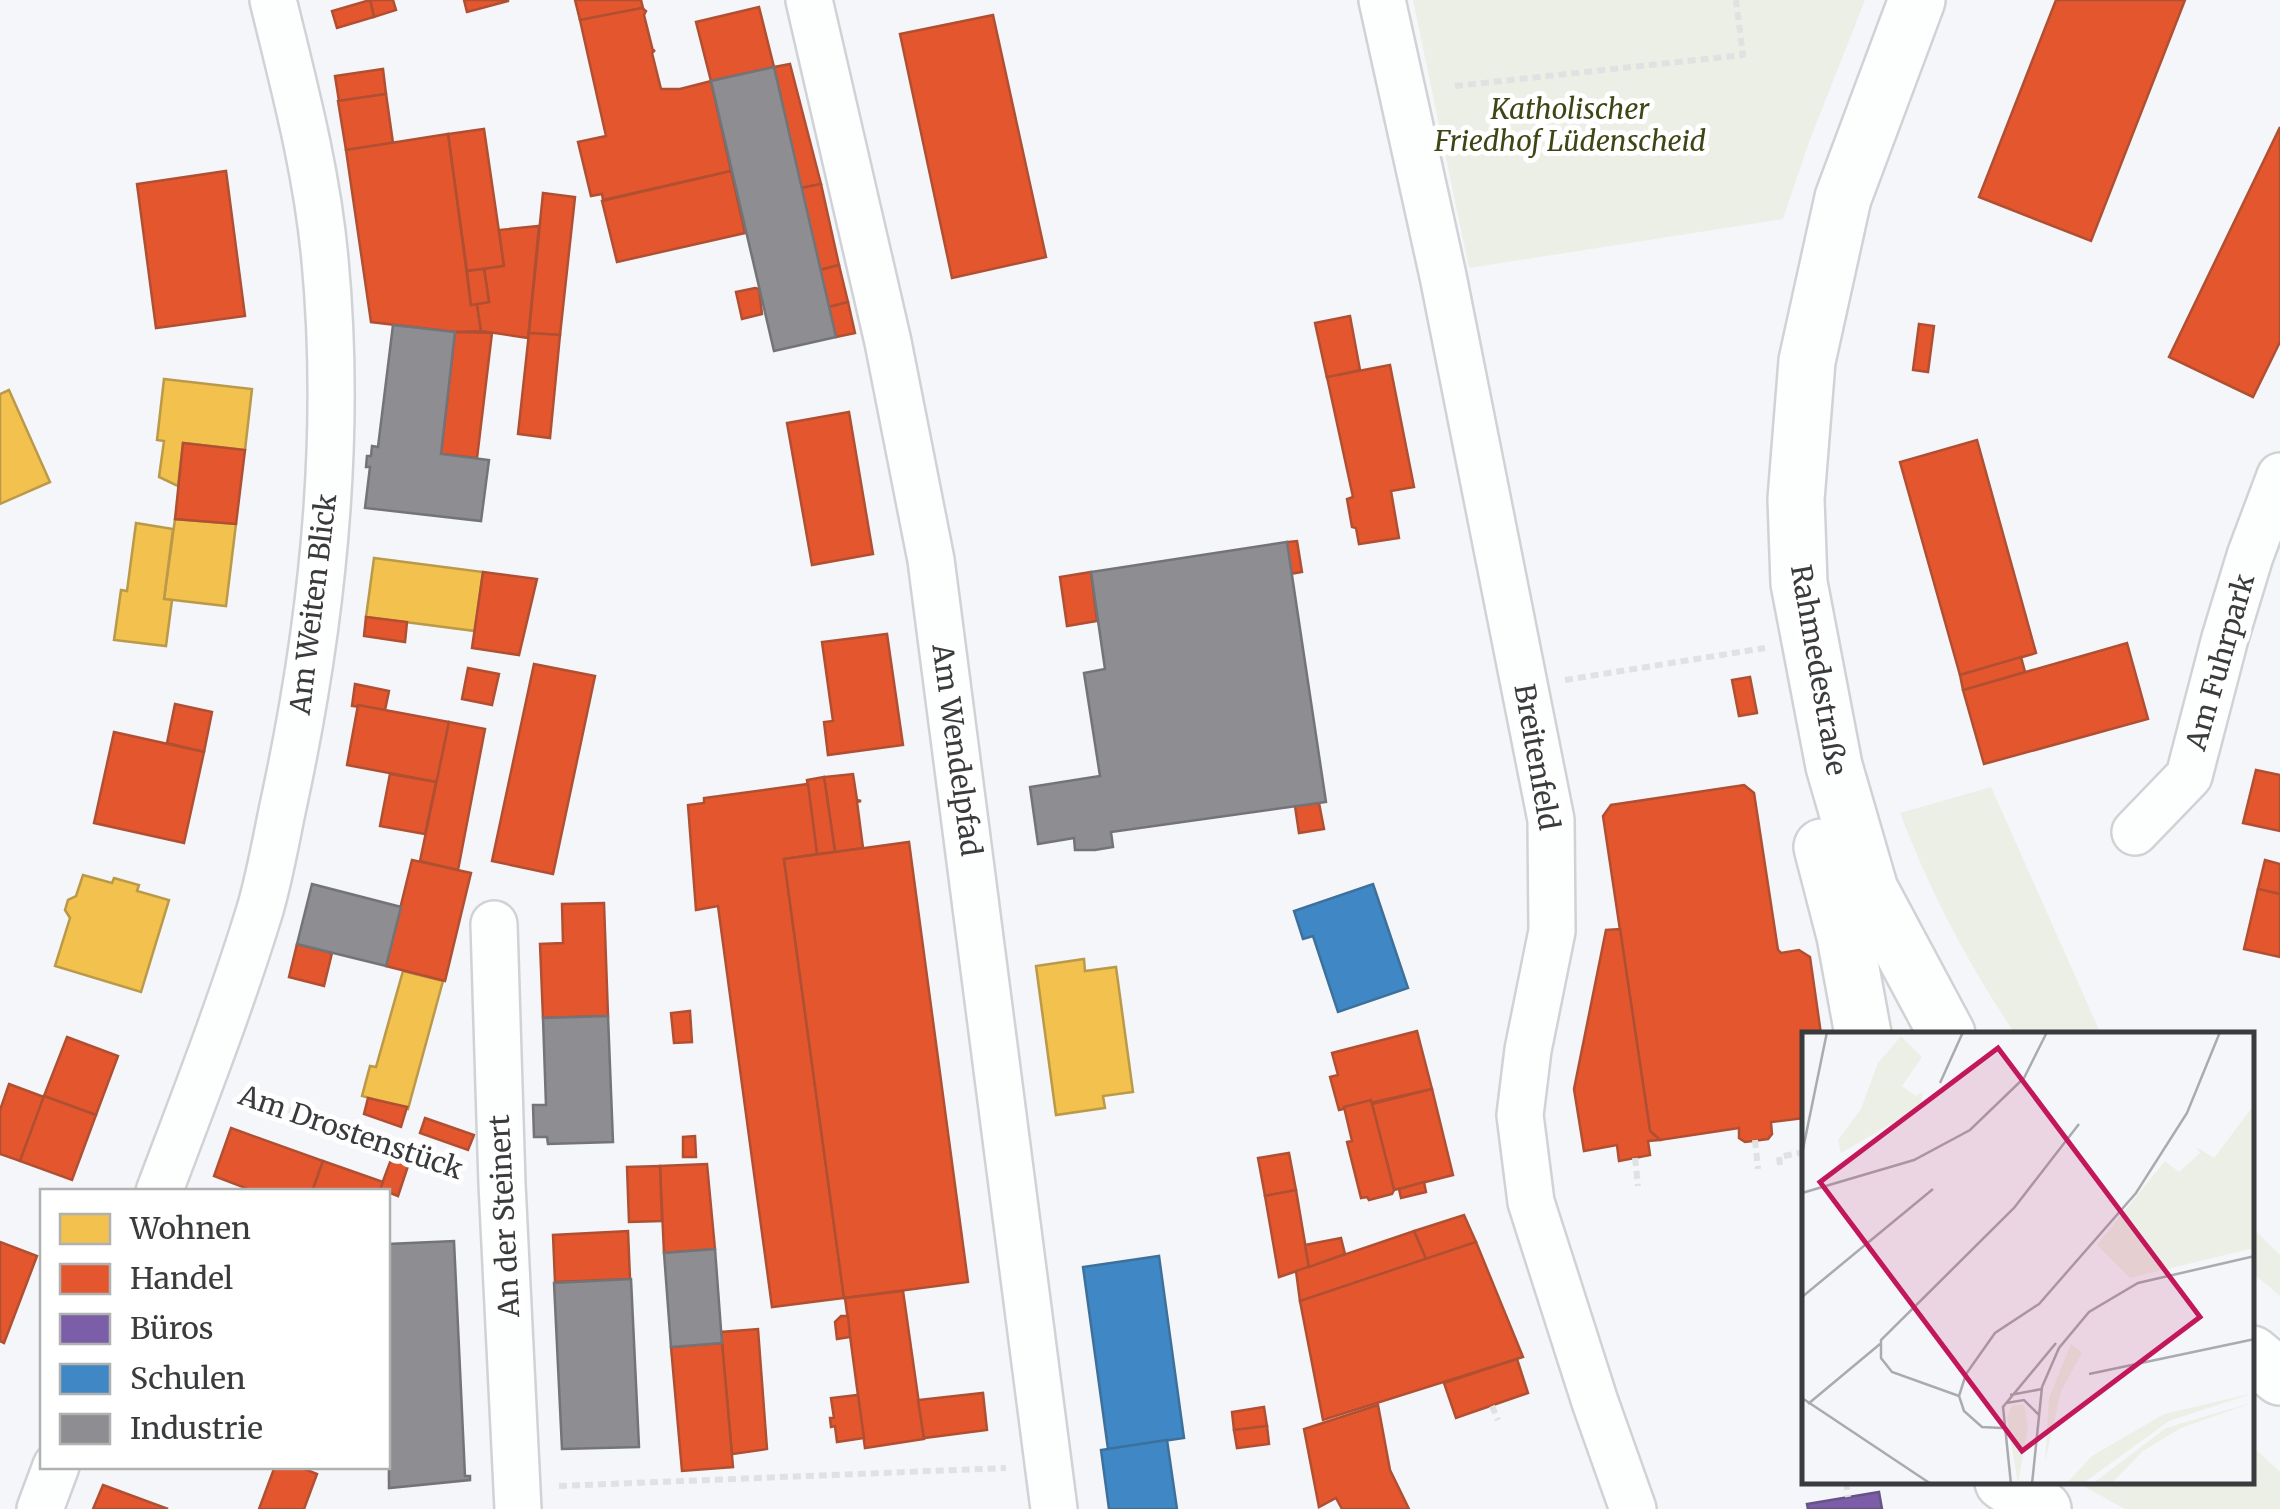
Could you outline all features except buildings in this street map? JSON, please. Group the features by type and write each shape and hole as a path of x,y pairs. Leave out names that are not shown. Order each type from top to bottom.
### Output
{"main road":[{"name":"Rahmedestraße","path":"1917,0 1844,198 1807,361 1796,499 1799,582 1834,766 1870,890 1947,1032"},
{"path":"1799,582 1778,646 1805,784 1845,936 1864,1032"},
{"path":"2255,1356 2280,1377"},
{"path":"2007,1484 2043,1509"}],"street":[{"name":"Am Weiten Blick","path":"160,1189 260,910 294,758 318,606 328,485 331,366 325,259 310,150 272,0"},
{"name":"Am Wendelpfad","path":"809,0 888,342 931,560 1052,1487"},
{"name":"Breitenfeld","path":"1382,0 1552,820 1552,931 1528,1050 1520,1115 1524,1159 1532,1202 1633,1509"},
{"name":"Am Fuhrpark","path":"2136,832 2189,776 2225,638 2280,476"},
{"name":"An der Steinert","path":"494,924 518,1498"},
{"path":"40,1509 55,1469"}],"path":[{"path":"1455,86 1743,56 1736,0"},
{"path":"1524,687 1778,646"},
{"name":"Am Drostenstück","path":"201,1080 502,1184"},
{"path":"1755,1140 1758,1169"},
{"path":"1780,1165 1779,1157 1802,1153"},
{"path":"1635,1158 1638,1186"},
{"path":"1492,1406 1498,1420"},
{"path":"1846,1484 1848,1497"},
{"path":"518,1498 1052,1487"}],"green space":[{"name":"Katholischer Friedhof Lüdenscheid","path":"1413,0 1865,0 1783,219 1469,268"},
{"path":"1991,787 2100,1032 2014,1032 1937,899 1900,813"},
{"path":"2255,1230 2280,1255 2280,1296 2255,1275"},
{"path":"2255,1449 2280,1472 2280,1509 2125,1509 2080,1484 2255,1484"}]}
